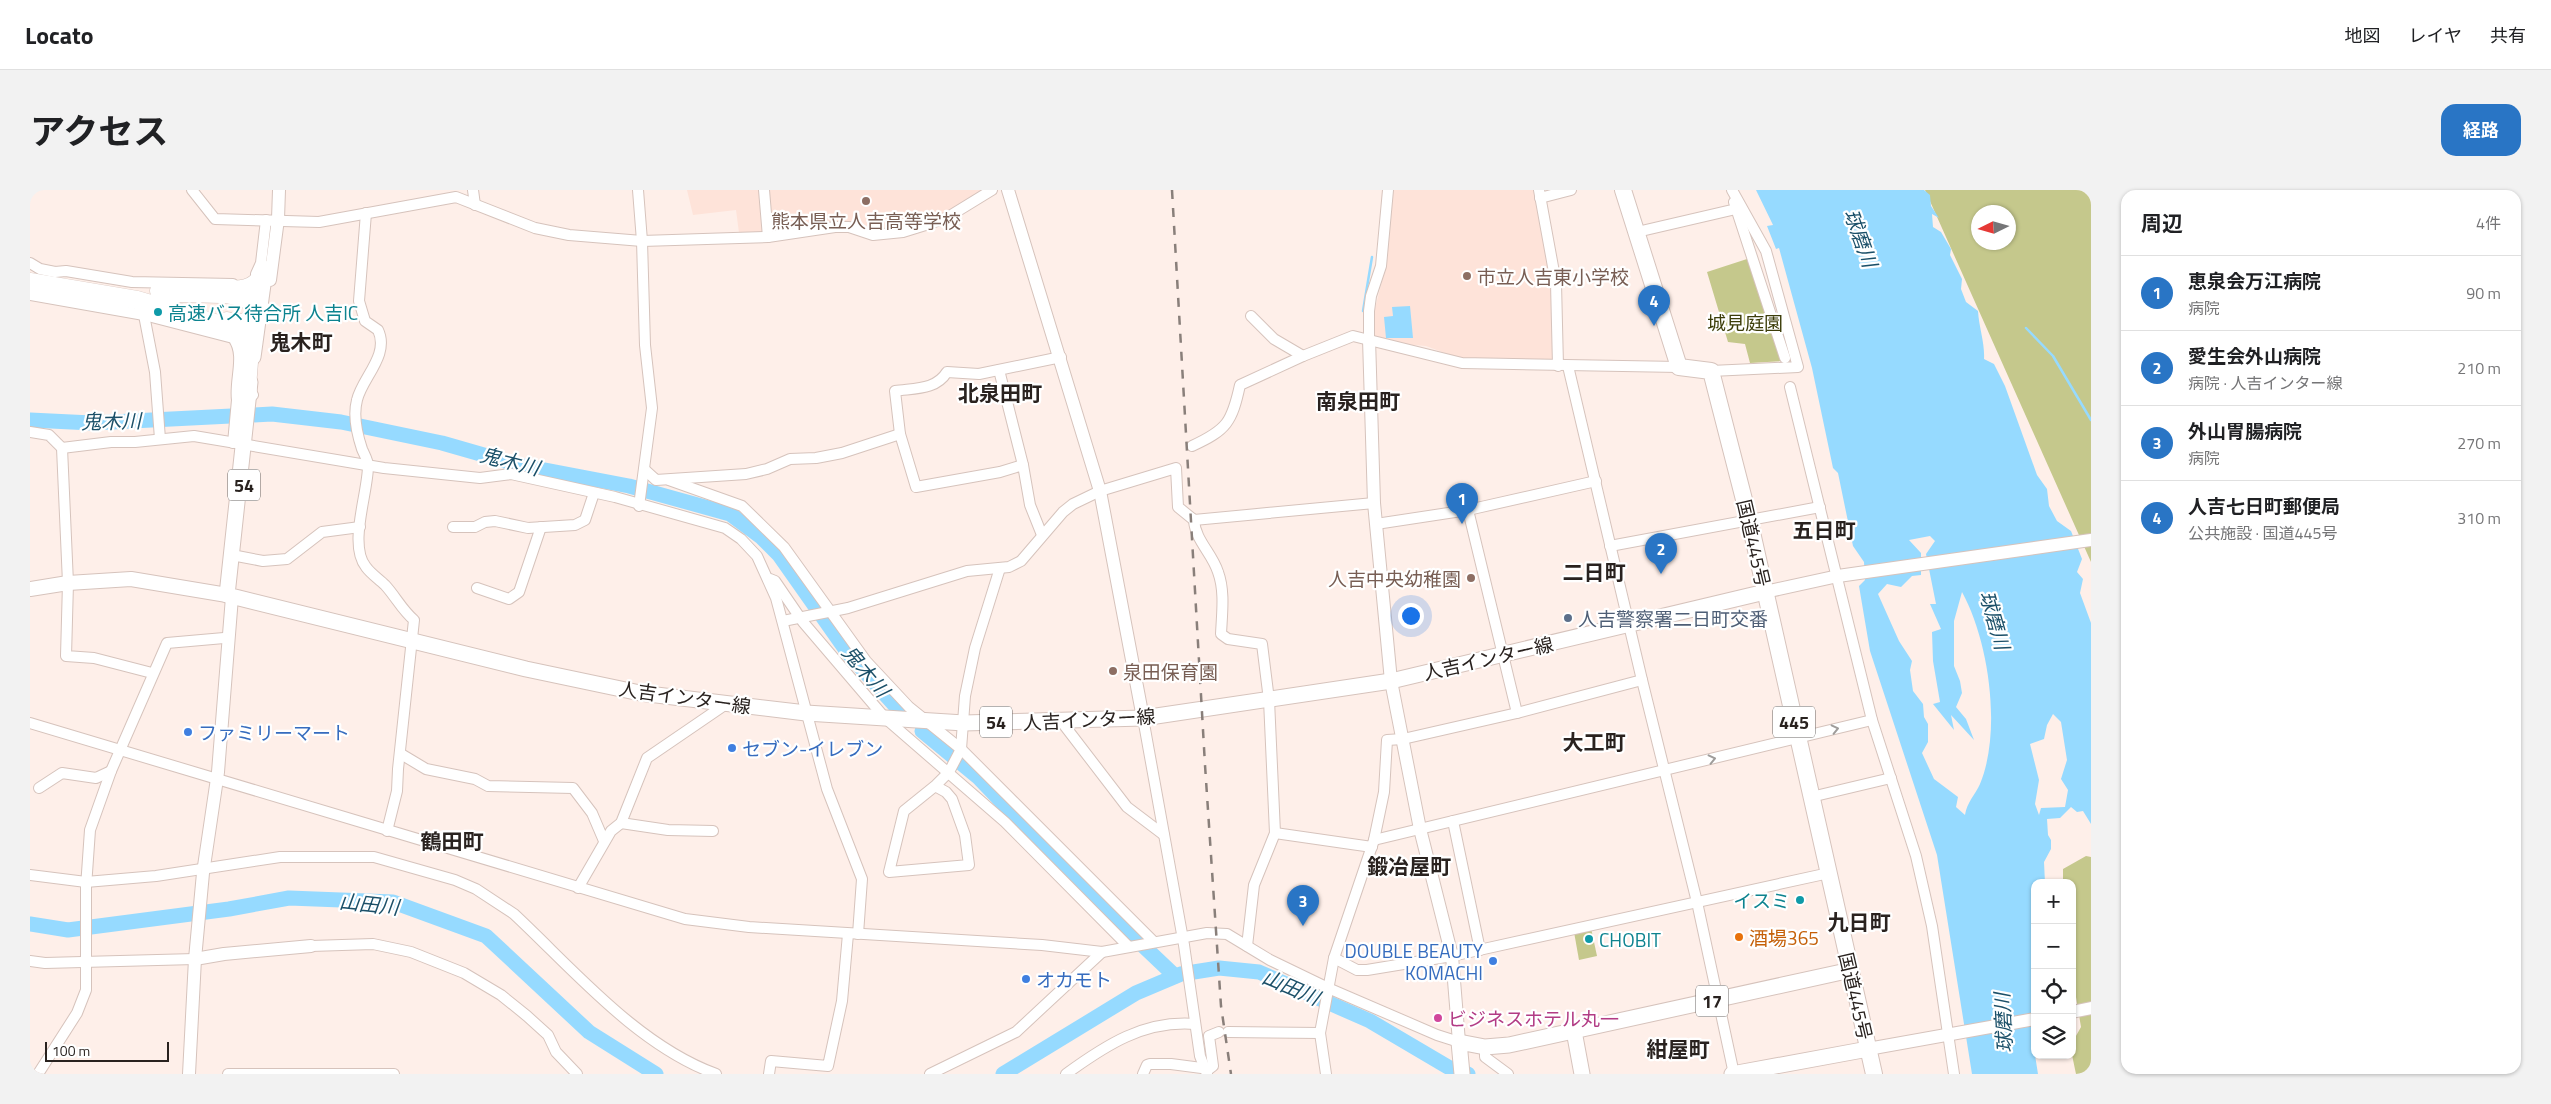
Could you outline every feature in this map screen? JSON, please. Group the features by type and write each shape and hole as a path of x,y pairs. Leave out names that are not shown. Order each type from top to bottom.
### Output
{"highway":[{"path":"1623,190 1680,367 1711,371"},
{"path":"30,282 85,290 159,291 247,288 260,281 265,270"},
{"path":"85,290 140,308 221,326 237,325 261,312 240,295 178,295 159,291"},
{"path":"237,325 244,315 240,295"},
{"path":"237,325 243,330 249,344 248,399"},
{"name":"国道445号","path":"1711,371 1749,519 1874,1074"}],"main road":[{"name":"54","path":"230,596 244,421 261,312 265,270"},
{"name":"54","path":"230,596 237,556 242,444"},
{"path":"30,589 68,584 131,580 230,596"},
{"name":"人吉インター線","path":"230,596 526,669 640,693 806,713 964,723 1143,718 1391,681 1765,592"},
{"name":"17","path":"1459,1046 1485,1047 1509,1045 1850,970"},
{"path":"1574,1031 1582,1074"},
{"path":"1459,1046 1462,1074"},
{"path":"1733,1074 1868,1049"}],"street":[{"path":"192,190 215,219 272,219 319,222 456,197 548,231 642,241 768,237 835,226 849,227 873,236 903,232 948,217 992,190"},
{"path":"30,263 40,269 55,272 66,271 132,282 242,284 251,281 261,263 278,190"},
{"path":"473,190 475,205"},
{"path":"638,190 642,241 645,345 652,408 639,506"},
{"path":"764,190 768,237"},
{"path":"1008,190 1061,357 1100,491 1184,941 1195,1020 1206,1072"},
{"path":"1388,190 1381,266 1371,296 1369,311 1374,503 1391,681 1420,829 1452,956 1459,1046"},
{"path":"1571,190 1539,194 1556,283 1563,366 1596,481 1642,680 1697,902 1733,1074"},
{"path":"1731,190 1785,358"},
{"path":"1711,371 1798,367 1766,251 1731,190"},
{"path":"1637,232 1736,209"},
{"path":"366,213 360,301 366,321 378,330 380,340 375,367 358,397 354,413 362,448 368,464 360,526 360,549 365,566 385,585 403,611 414,620 397,791 387,830"},
{"path":"265,270 272,219"},
{"path":"261,312 272,219"},
{"path":"30,295 140,308 233,338 238,344 239,362 235,386 248,399"},
{"path":"140,308 155,372 160,438"},
{"path":"1251,316 1274,339 1303,356"},
{"path":"1192,446 1215,435 1228,424 1234,411 1240,385 1303,356 1354,336 1462,363 1680,367"},
{"path":"1023,465 1000,472 916,487 900,434 895,390 932,386 947,372 979,374 1061,357"},
{"path":"1000,370 1023,465 1030,505 1042,535"},
{"path":"1790,387 1820,507 1841,575 1872,720 1916,856 1932,926 1952,1035 1954,1074"},
{"path":"30,432 50,434 62,448 68,584 66,656 94,658 152,673"},
{"path":"645,470 656,480 746,474 767,469 790,459 816,458 842,453 900,434"},
{"path":"62,448 194,436 368,464 480,478 500,477 511,474 594,492 639,506 698,519 725,528 741,539 757,556 783,621 827,789 862,879 842,1001 828,1066 771,1061 770,1074"},
{"path":"783,621 872,601 903,589 967,572 1009,567 1021,561 1042,535 1073,504 1100,491 1176,468 1178,507 1194,520 1374,503"},
{"path":"669,480 742,506 784,547 826,612 866,661 926,721 961,749 1154,942"},
{"path":"1376,524 1468,510 1596,481"},
{"path":"453,527 475,527 485,522 495,521 528,528 575,525 585,520 594,492"},
{"path":"1610,546 1820,507"},
{"path":"1468,510 1517,713"},
{"path":"1194,520 1194,530 1218,570 1222,592 1221,634 1228,639 1262,644 1269,700 1276,833 1254,885 1247,946"},
{"path":"237,556 263,561 287,559 322,532 360,526"},
{"path":"477,588 508,599 520,592 541,527"},
{"path":"1765,592 1841,575 2091,540"},
{"path":"935,786 946,792 952,799 965,835 969,865 890,872 904,811 949,772 961,749 965,696 975,648 1000,568"},
{"path":"767,578 775,580 802,617 885,718 1005,822 1129,947"},
{"path":"216,779 214,771 224,638 230,596"},
{"path":"189,1074 195,956 203,871 218,772 230,596"},
{"path":"38,1074 77,1013 86,990 86,885 90,830 111,771 152,673 167,643 224,638"},
{"path":"1326,1074 1320,1033 1328,988 1334,958 1373,843 1384,792 1387,740 1403,739 1517,713 1642,680"},
{"path":"578,888 611,831 621,823 647,758 726,704"},
{"path":"1276,833 1373,843 1420,829 1872,720"},
{"path":"1061,721 1127,807 1164,835"},
{"path":"30,723 685,919 853,934 1033,944 1102,952 1154,942 1184,941 1222,932 1328,988 1459,1046"},
{"path":"401,754 426,769 475,778 488,786 573,788 592,813 604,842"},
{"path":"39,788 62,773 96,778 111,771"},
{"path":"1811,797 1891,778"},
{"path":"1453,821 1480,950"},
{"path":"621,823 668,830 714,831"},
{"path":"30,875 86,885 203,871 280,857 374,858 417,868 469,886 494,900 514,914 581,979 655,1041 716,1074"},
{"path":"1334,958 1357,970 1367,970 1452,956 1829,873"},
{"path":"30,961 46,964 85,959 195,956 312,946 373,944 411,952 464,973 501,995 548,1035 556,1052 578,1074"},
{"path":"930,1074 1016,1032 1030,1022 1102,952"},
{"path":"2076,1011 2091,1008"},
{"path":"1066,1074 1080,1069 1106,1046 1142,1030 1195,1020"},
{"path":"1868,1049 2031,1020"},
{"path":"1206,1072 1213,1066 1209,1036 1224,1032 1320,1033"},
{"path":"1485,1047 1485,1057 1508,1074"},
{"path":"1143,1074 1147,1065 1150,1064 1171,1064 1206,1072"},
{"path":"228,1074 394,1074"}],"shaded area":[{"name":"熊本県立人吉高等学校","path":"687,190 760,190 764,233 739,233 736,210 693,215"},
{"name":"熊本県立人吉高等学校","path":"765,190 983,190 949,213 918,224 877,233 841,222 769,235"},
{"name":"市立人吉東小学校","path":"1392,190 1536,190 1553,290 1556,360 1469,362 1426,346 1391,343 1375,338 1372,334 1374,312 1387,262"}],"green space":[{"path":"1925,190 2091,190 2091,562"},
{"name":"城見庭園","path":"1747,259 1782,361 1750,363 1745,344 1728,342 1707,272"},
{"path":"2086,856 2091,857 2091,1074 2076,1074 2073,1059 2076,1059 2076,1036 2081,1027 2076,997 2076,879 2063,879 2063,869"},
{"path":"1591,928 1597,956 1579,960 1574,932"}],"water":[{"name":"球磨川","path":"1756,190 1924,190 1930,195 1931,206 1939,218 1932,214 1933,227 1941,232 1951,249 1950,255 1962,279 1961,289 1966,302 1978,311 1984,359 1994,364 2005,386 2037,475 2047,489 2049,506 2057,521 2071,531 2082,559 2077,572 2083,579 2080,593 2091,623 2091,824 2083,811 2077,812 2071,807 2060,818 2047,819 2051,849 2044,862 2045,879 2031,879 2031,1059 2036,1059 2038,1074 1972,1074 1937,855 1870,651 1859,586 1865,580 1864,562 1853,546 1838,473 1833,468 1812,368 1779,248 1776,249 1767,226 1773,225","holes":["1930,536 1935,541 1926,554 1936,604 1930,604 1941,629 1932,632 1933,661 1940,702 1933,704 1954,730 1951,715 1974,740 1966,719 1956,707 1962,693 1954,666 1954,621 1962,592 1979,635 1989,686 1991,713 1987,763 1980,784 1969,802 1965,815 1956,807 1958,797 1934,779 1922,753 1928,742 1928,724 1924,717 1923,704 1913,691 1910,670 1912,661 1899,641 1878,594 1887,584 1901,587 1912,576 1921,575 1921,553 1909,540","2053,714 2061,722 2067,760 2061,779 2068,790 2065,807 2041,808 2039,815 2035,804 2039,780 2030,744 2044,739 2047,725"]},
{"path":"1410,306 1413,338 1386,338 1384,317 1393,316 1392,307"}],"waterway":[{"path":"1363,311 1372,257"},
{"path":"2026,328 2053,356 2091,420"},
{"name":"鬼木川","path":"30,420 92,423 272,414 341,422 442,443 519,465 629,486 730,514 761,537 779,555 848,653 899,710"},
{"name":"鬼木川","path":"922,731 979,778 1097,902 1175,976"},
{"name":"山田川","path":"30,924 68,930 229,909 289,898 393,902 486,936 589,1032 656,1074"},
{"name":"山田川","path":"1003,1074 1136,993 1181,974 1219,968 1259,972 1370,1021 1448,1067 1468,1074"}],"railway":[{"path":"1172,190 1205,765 1221,1006 1231,1074"}],"place":[{"name":"熊本県立人吉高等学校","path":"866,201"},
{"name":"市立人吉東小学校","path":"1467,276"},
{"name":"高速バス待合所 人吉IC","path":"158,312"},
{"name":"人吉七日町郵便局","path":"1654,326"},
{"name":"恵泉会万江病院","path":"1462,524"},
{"name":"愛生会外山病院","path":"1661,574"},
{"name":"人吉中央幼稚園","path":"1471,578"},
{"name":"人吉警察署二日町交番","path":"1568,618"},
{"name":"泉田保育園","path":"1113,671"},
{"name":"ファミリーマート","path":"188,732"},
{"name":"セブン-イレブン","path":"732,748"},
{"name":"イスミ","path":"1800,900"},
{"name":"外山胃腸病院","path":"1303,926"},
{"name":"酒場365","path":"1739,937"},
{"name":"CHOBIT","path":"1589,939"},
{"name":"DOUBLE BEAUTY KOMACHI","path":"1493,961"},
{"name":"オカモト","path":"1026,979"},
{"name":"ビジネスホテル丸一","path":"1438,1018"}],"district":[{"name":"鬼木町","path":"301,342"},
{"name":"北泉田町","path":"1000,393"},
{"name":"南泉田町","path":"1358,401"},
{"name":"五日町","path":"1824,530"},
{"name":"二日町","path":"1594,572"},
{"name":"大工町","path":"1594,742"},
{"name":"鶴田町","path":"452,841"},
{"name":"鍛冶屋町","path":"1409,866"},
{"name":"九日町","path":"1859,922"},
{"name":"紺屋町","path":"1678,1049"}]}
